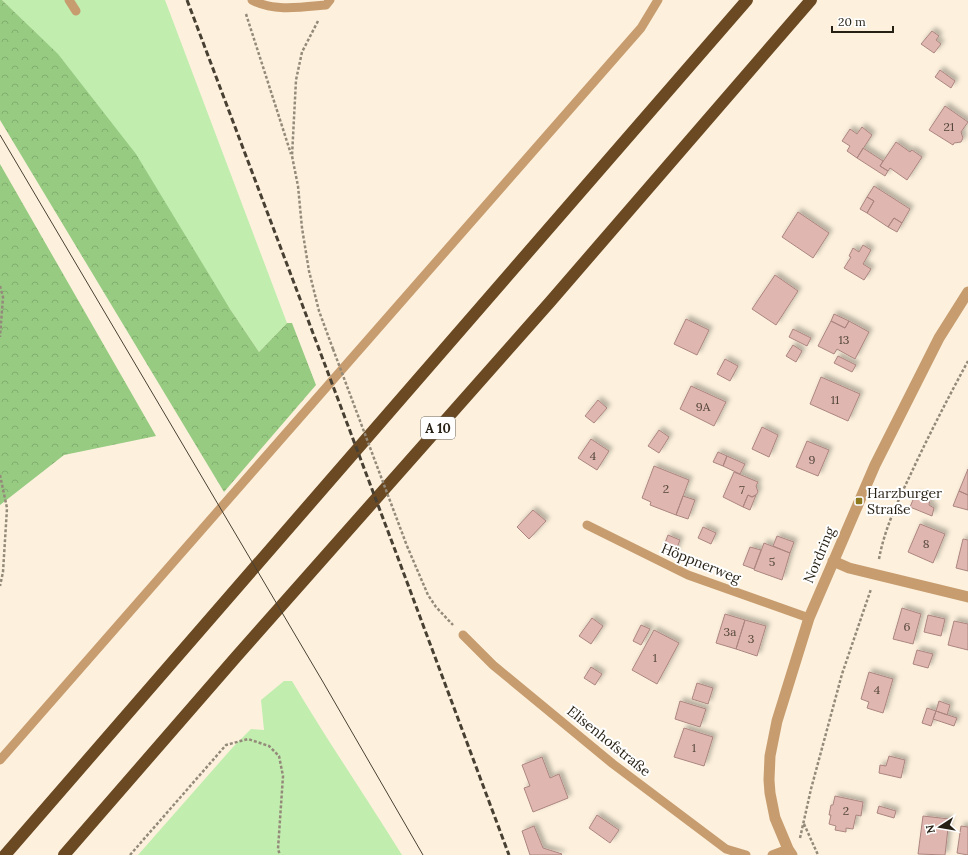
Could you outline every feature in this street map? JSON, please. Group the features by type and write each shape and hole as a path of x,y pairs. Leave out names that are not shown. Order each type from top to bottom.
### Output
{"highway":[{"path":"5,855 747,0"},
{"name":"A 10","path":"64,855 241,651 550,302 811,0"}],"street":[{"name":"Nordring","path":"790,852 774,818 769,780 770,756 777,721 809,618 875,465 939,338 968,292"},
{"path":"833,561 849,568 968,597"}],"lane":[{"path":"69,0 76,11"},
{"path":"252,0 267,5 280,7 305,7 328,2"},
{"path":"0,760 641,28 658,0"},
{"name":"Höppnerweg","path":"587,525 688,575 809,618"},
{"name":"Elisenhofstraße","path":"463,635 493,665 614,764 726,849 746,855"},
{"path":"772,855 790,852"}],"path":[{"path":"292,156 296,80 302,52 328,2"},
{"path":"246,13 292,156 298,186 302,228 309,271 319,311 407,546 428,595 436,607 463,635"},
{"path":"0,286 3,297 0,337"},
{"path":"790,852 799,844 811,789 842,674 875,574 882,544 894,508 968,361"},
{"path":"0,475 7,508 3,572 0,586"},
{"path":"130,855 226,745 248,739 269,746 279,756 283,776 278,849 280,855"},
{"path":"804,824 818,855"}],"green space":[{"path":"0,0 2,0 58,54 136,154 230,309 259,352 287,323 292,323 316,385 224,492 0,120"},
{"path":"2,0 165,0 287,323 259,352 58,55"},
{"path":"0,164 156,436 64,455 0,505"},
{"path":"284,681 292,681 402,855 138,855 233,747 251,729 264,730 261,700"}],"building":[{"path":"932,31 939,36 936,40 941,44 934,53 921,44"},
{"path":"940,70 955,81 951,88 935,77"},
{"path":"945,106 968,122 961,132 963,138 961,142 954,143 953,145 929,130"},
{"path":"862,127 872,135 857,158 847,151 850,146 842,141 850,129 857,134"},
{"path":"896,142 910,152 912,150 922,157 907,180 890,168 888,171 880,166"},
{"path":"863,148 883,161 880,166 888,171 885,176 857,158"},
{"path":"874,186 910,209 902,223 894,218 888,227 867,213 874,201 867,197"},
{"path":"867,197 874,201 867,213 860,209"},
{"path":"798,212 829,233 813,258 782,237"},
{"path":"894,218 902,223 897,232 888,227"},
{"path":"863,245 871,250 863,264 871,269 864,280 844,268 851,257 849,256 853,248 859,252"},
{"path":"775,275 798,291 776,325 752,309"},
{"path":"834,314 849,321 845,328 831,321"},
{"path":"686,319 709,330 697,355 674,344"},
{"path":"831,321 845,328 849,321 869,332 855,359 837,349 834,354 818,346"},
{"path":"793,329 811,338 807,346 789,337"},
{"path":"793,345 802,351 796,362 786,356"},
{"path":"838,356 856,365 852,372 834,363"},
{"path":"725,359 738,366 730,381 717,374"},
{"path":"821,377 860,394 848,421 810,404"},
{"path":"691,386 726,402 714,426 680,409"},
{"path":"598,400 607,408 594,423 585,416"},
{"path":"762,427 778,435 769,457 752,449"},
{"path":"659,430 669,437 659,453 648,446"},
{"path":"591,439 609,451 597,470 578,458"},
{"path":"807,441 829,450 818,476 796,467"},
{"path":"718,452 727,456 723,466 713,462"},
{"path":"727,456 745,464 740,474 723,466"},
{"path":"654,466 689,480 676,515 650,505 651,502 642,498"},
{"path":"968,469 968,495 959,491"},
{"path":"734,472 758,482 756,486 758,492 752,497 748,495 743,507 723,497"},
{"path":"959,491 968,495 968,510 953,506"},
{"path":"748,495 752,497 756,495 750,510 743,507"},
{"path":"915,495 930,499 929,505 934,508 932,516 910,507"},
{"path":"683,496 695,500 688,519 676,515"},
{"path":"533,510 546,521 529,539 517,527"},
{"path":"920,524 945,534 933,563 908,552"},
{"path":"703,527 716,533 711,544 698,538"},
{"path":"668,535 680,540 674,555 662,551"},
{"path":"777,536 794,542 790,553 773,546"},
{"path":"963,539 968,540 968,571 956,568"},
{"path":"764,543 790,553 782,580 754,570"},
{"path":"750,547 761,550 754,569 743,565"},
{"path":"902,608 921,614 913,644 893,639"},
{"path":"725,614 745,620 736,649 716,643"},
{"path":"928,615 945,619 941,636 924,632"},
{"path":"592,618 603,626 591,644 579,636"},
{"path":"745,620 766,626 757,656 736,649"},
{"path":"954,621 968,624 968,650 948,645"},
{"path":"641,625 650,629 641,645 633,641"},
{"path":"654,630 679,643 657,684 632,670"},
{"path":"917,650 933,654 928,668 913,664"},
{"path":"591,667 602,674 595,685 584,678"},
{"path":"869,672 893,679 883,713 867,708 869,702 861,699"},
{"path":"697,683 713,688 708,704 692,699"},
{"path":"680,701 706,709 700,727 675,719"},
{"path":"939,701 950,705 947,715 936,711"},
{"path":"927,708 936,711 931,726 922,723"},
{"path":"936,711 957,718 954,726 933,719"},
{"path":"684,728 713,737 704,766 674,757"},
{"path":"889,756 905,760 901,778 879,773 880,765 886,766"},
{"path":"542,757 550,778 559,774 568,798 533,812 524,788 530,786 522,765"},
{"path":"835,796 863,802 861,816 856,815 853,829 846,828 846,832 835,830 836,826 829,824 831,805 833,805"},
{"path":"879,806 896,811 894,818 877,813"},
{"path":"597,815 619,830 610,843 589,828"},
{"path":"923,816 949,819 945,855 918,854"},
{"path":"534,826 543,848 562,854 561,855 530,855 522,831"},
{"path":"961,826 968,827 968,855 957,853"}],"tram line":[{"path":"0,135 323,682 423,855"}],"railway":[{"path":"187,0 509,855"}],"place":[{"name":"Harzburger Straße","path":"859,501"}]}
